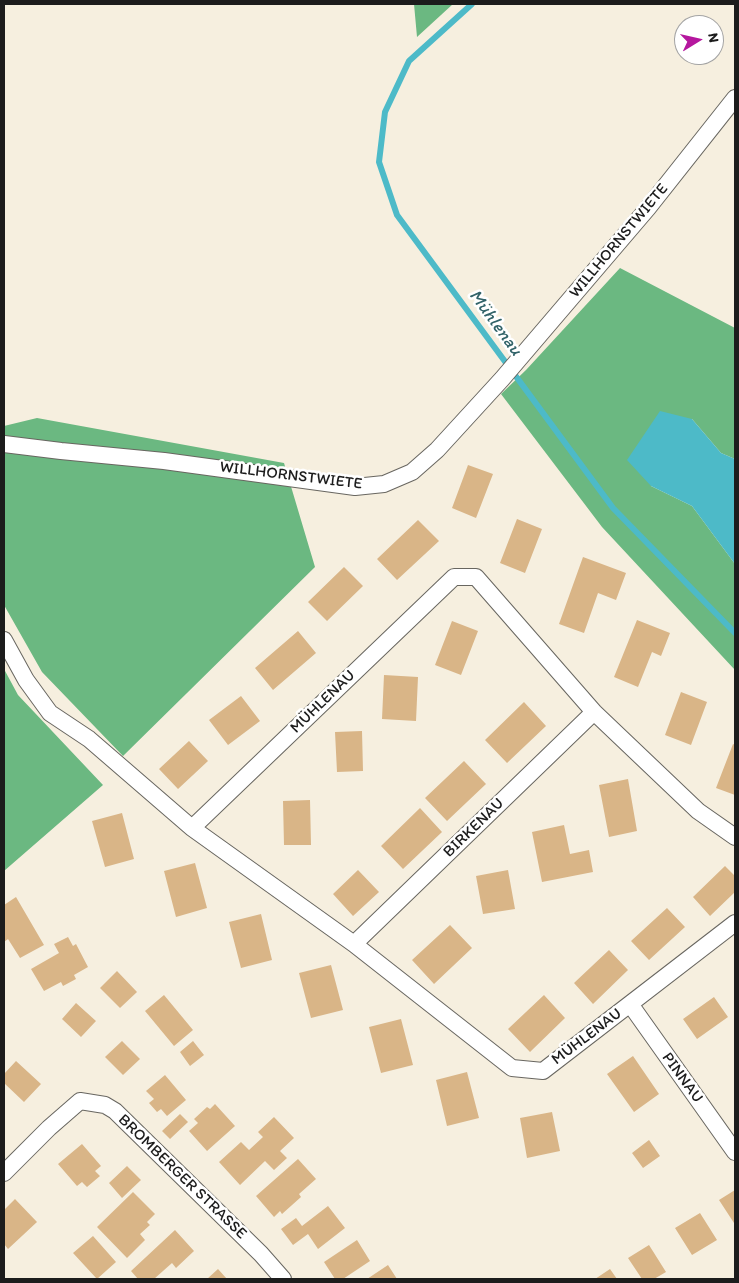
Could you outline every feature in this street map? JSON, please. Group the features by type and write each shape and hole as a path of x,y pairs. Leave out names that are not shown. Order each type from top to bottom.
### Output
{"street":[{"name":"WILLHORNSTWIETE","path":"4,444 164,460 355,487 384,484 412,472 436,450 502,379 648,208 735,98"},
{"name":"MÜHLENAU","path":"192,828 454,577 476,577 594,712 698,811 735,837"},
{"name":"MÜHLENAU","path":"4,640 26,680 50,713 89,739 192,828 354,944 512,1068 543,1071 735,923"},
{"name":"BIRKENAU","path":"354,944 594,712"},
{"name":"PINNAU","path":"630,1004 735,1152"},
{"name":"BROMBERGER STRASSE","path":"4,1173 48,1128 80,1101 106,1105 115,1111 261,1254 283,1279"}],"green space":[{"path":"414,4 453,4 417,37"},
{"path":"620,268 735,328 735,459 721,453 692,419 651,486 692,506 735,564 735,670 602,527 501,394 526,370"},
{"path":"37,418 284,463 315,567 123,756 42,672 4,605 4,426"},
{"path":"4,669 18,695 103,785 4,871"}],"water":[{"path":"660,411 692,419 721,453 735,459 735,564 692,506 651,486 627,460"}],"building":[{"path":"468,465 493,474 476,518 452,508"},
{"path":"517,519 542,529 525,573 500,563"},
{"path":"418,520 439,541 397,580 377,559"},
{"path":"583,557 626,573 616,600 598,593 584,633 559,624"},
{"path":"344,567 363,586 327,621 308,602"},
{"path":"637,620 670,633 661,656 652,652 638,687 614,677"},
{"path":"452,621 478,631 461,675 435,665"},
{"path":"298,631 316,653 273,690 255,668"},
{"path":"384,675 418,677 416,721 382,719"},
{"path":"681,692 707,702 691,745 665,735"},
{"path":"241,696 260,721 228,745 209,720"},
{"path":"524,702 546,726 507,763 485,740"},
{"path":"362,731 363,771 337,772 335,732"},
{"path":"189,741 208,761 178,789 159,769"},
{"path":"733,744 735,745 735,795 716,788"},
{"path":"464,761 486,784 447,821 425,798"},
{"path":"628,779 637,831 609,837 599,785"},
{"path":"310,800 311,845 284,845 283,801"},
{"path":"420,808 442,832 403,869 381,846"},
{"path":"122,813 134,859 105,867 92,821"},
{"path":"564,825 570,854 589,850 593,872 542,882 532,832"},
{"path":"195,863 207,908 176,917 164,871"},
{"path":"725,866 735,876 735,892 710,916 693,897"},
{"path":"358,870 379,892 353,916 333,894"},
{"path":"508,870 515,909 483,914 476,876"},
{"path":"16,897 44,945 20,958 8,939 4,942 4,905"},
{"path":"667,908 685,927 649,960 631,941"},
{"path":"261,914 272,960 241,968 229,922"},
{"path":"450,925 472,948 434,984 412,960"},
{"path":"68,937 73,946 76,944 88,967 74,975 76,979 63,986 61,982 44,991 31,969 59,953 54,944"},
{"path":"609,950 628,970 593,1004 574,983"},
{"path":"331,965 343,1010 311,1018 299,973"},
{"path":"117,971 137,992 120,1008 100,988"},
{"path":"164,995 193,1030 174,1046 145,1011"},
{"path":"544,995 565,1018 530,1052 508,1029"},
{"path":"714,997 728,1017 697,1039 683,1019"},
{"path":"76,1003 96,1021 81,1037 62,1019"},
{"path":"401,1019 413,1065 381,1073 369,1027"},
{"path":"122,1041 140,1059 123,1075 105,1057"},
{"path":"193,1041 204,1055 190,1066 180,1052"},
{"path":"633,1056 659,1094 634,1112 607,1074"},
{"path":"16,1061 41,1084 24,1102 4,1083 4,1074"},
{"path":"467,1072 479,1118 447,1126 436,1080"},
{"path":"165,1075 186,1100 167,1116 161,1109 157,1112 149,1103 154,1099 146,1091"},
{"path":"215,1104 235,1126 207,1151 189,1131 198,1123 194,1119 207,1107 210,1109"},
{"path":"552,1112 560,1151 527,1158 520,1118"},
{"path":"180,1114 188,1122 170,1139 162,1131"},
{"path":"274,1117 294,1138 280,1151 287,1158 274,1170 265,1161 240,1185 219,1162 241,1142 249,1150 263,1137 258,1132"},
{"path":"649,1140 660,1156 643,1168 632,1153"},
{"path":"82,1144 101,1166 95,1171 100,1176 87,1187 82,1182 77,1186 58,1164"},
{"path":"298,1159 316,1179 299,1194 301,1197 282,1214 280,1211 274,1217 256,1196"},
{"path":"127,1166 141,1180 122,1198 109,1183"},
{"path":"735,1190 735,1222 734,1223 719,1200"},
{"path":"133,1192 155,1214 147,1222 150,1225 140,1234 145,1240 127,1258 97,1227"},
{"path":"15,1199 37,1222 8,1249 4,1244 4,1210"},
{"path":"328,1206 345,1228 318,1249 308,1234 293,1245 281,1229 296,1218 302,1226"},
{"path":"700,1213 717,1240 692,1255 675,1228"},
{"path":"175,1230 194,1251 176,1268 172,1263 154,1279 138,1279 131,1271"},
{"path":"93,1236 116,1262 97,1279 73,1253"},
{"path":"357,1240 370,1261 343,1279 335,1279 324,1262"},
{"path":"649,1245 666,1272 654,1279 642,1279 628,1258"},
{"path":"388,1265 397,1279 367,1279"},
{"path":"218,1269 227,1279 207,1279"},
{"path":"610,1269 617,1279 595,1279"}],"waterway":[{"name":"Mühlenau","path":"472,4 409,61 385,112 379,162 397,215 613,508 735,633"}]}
